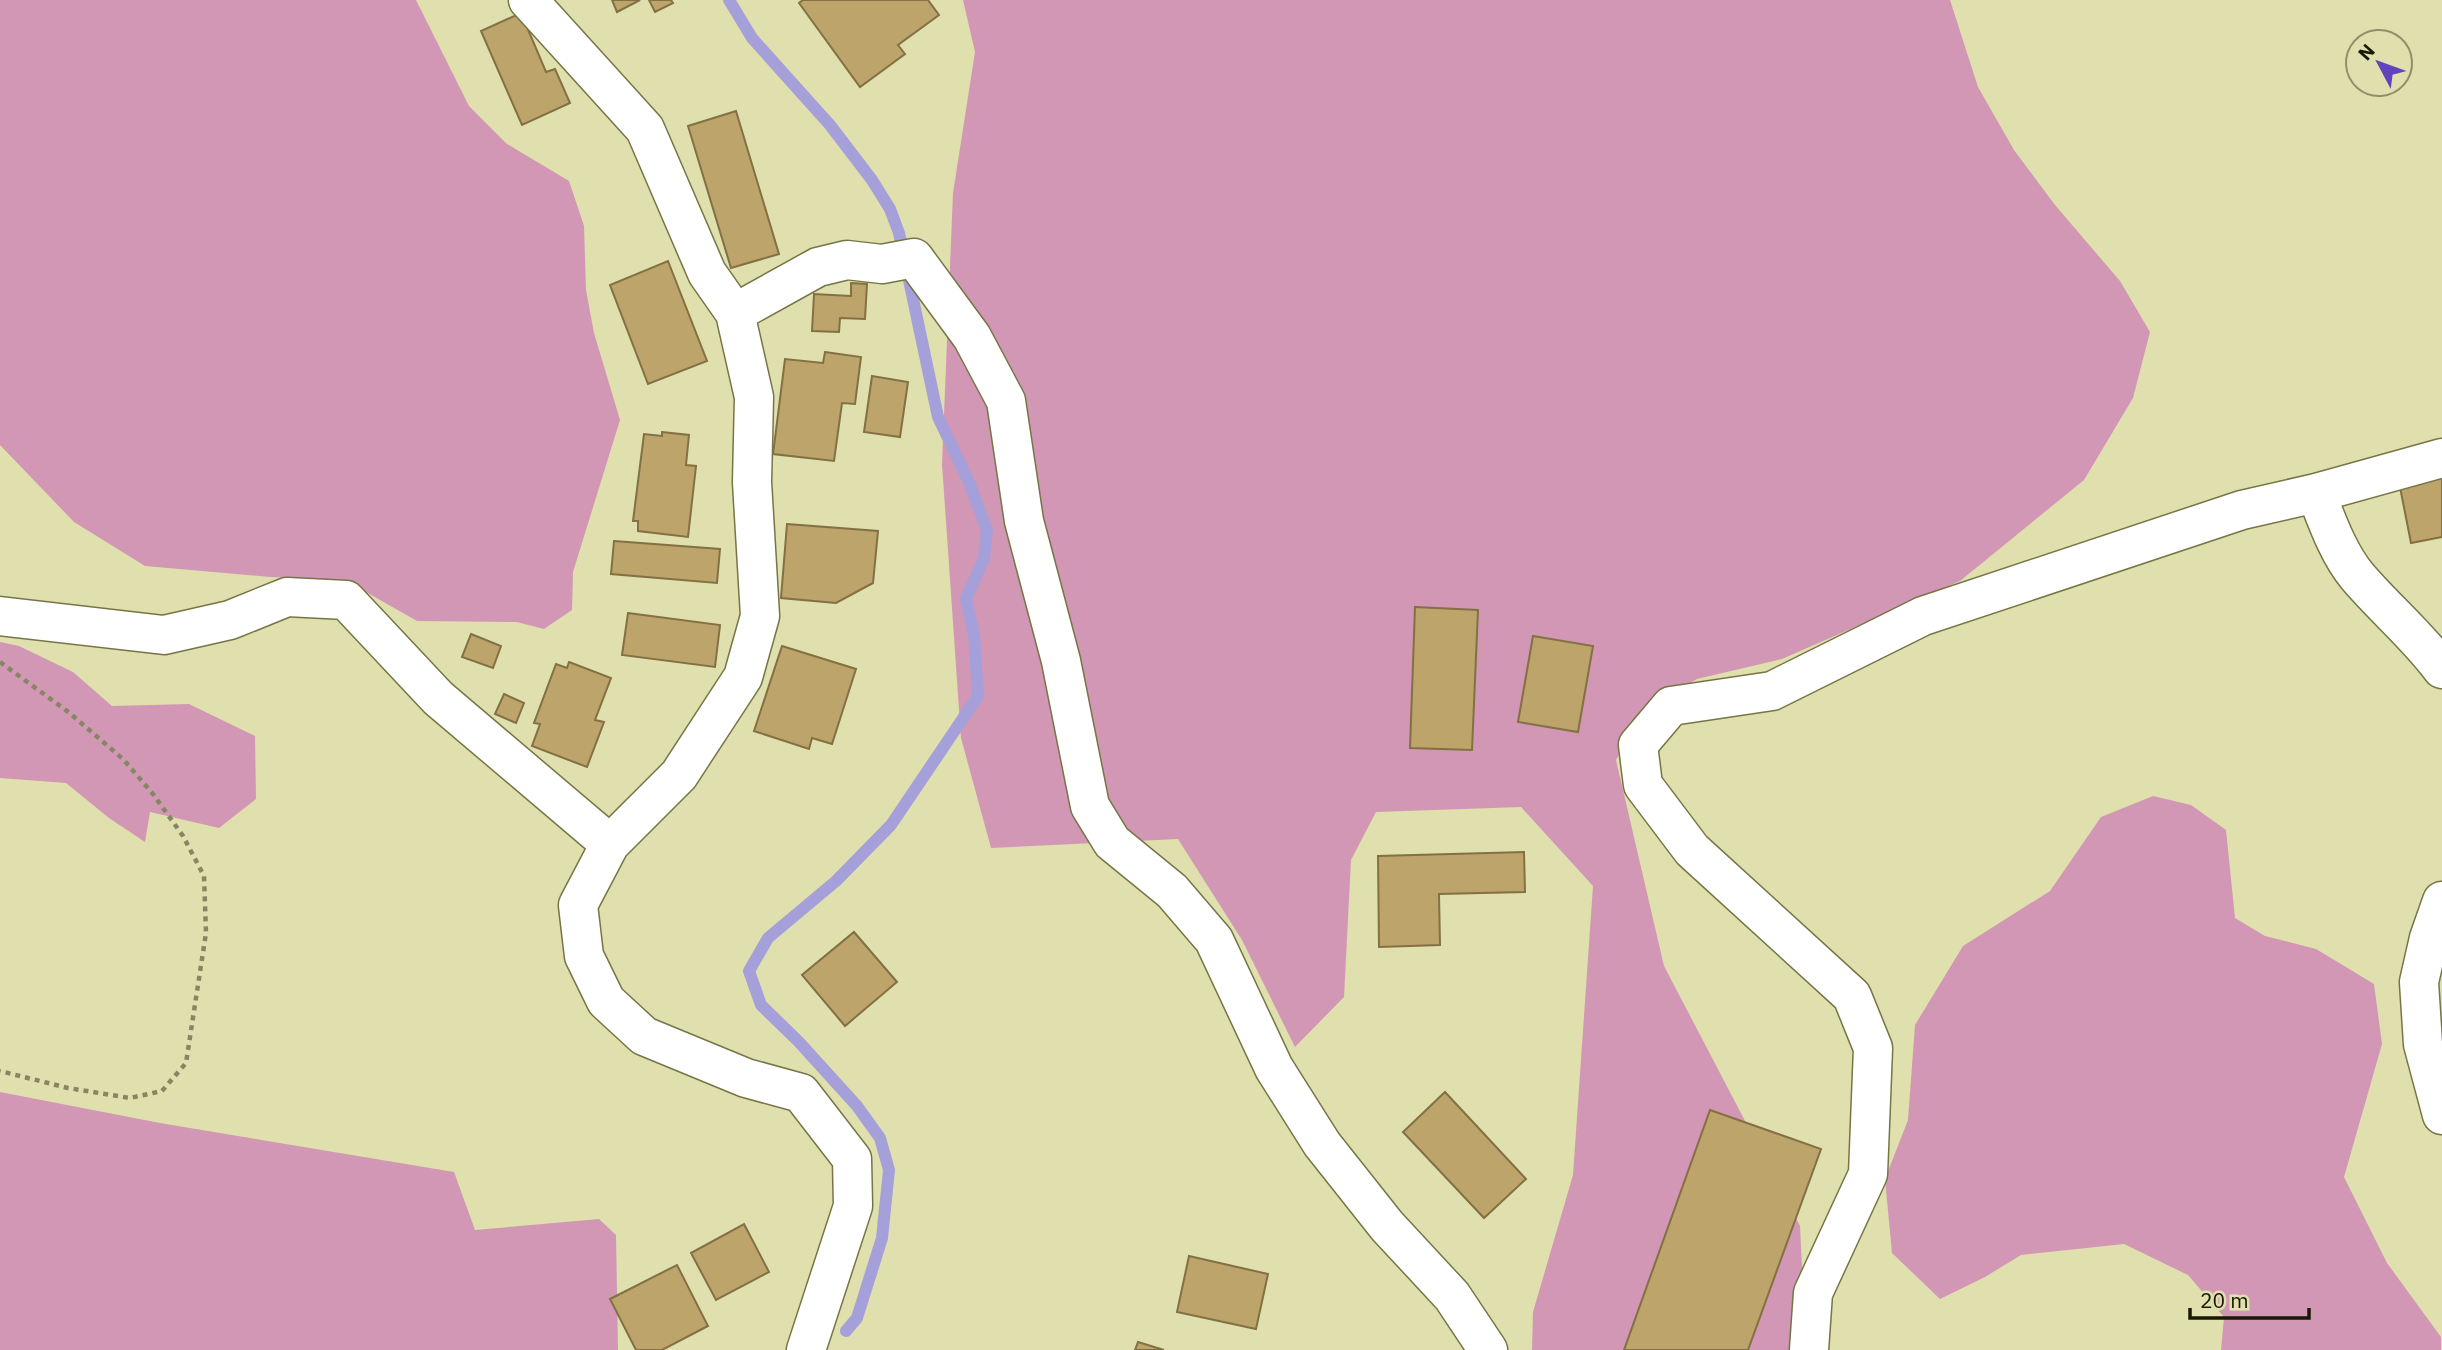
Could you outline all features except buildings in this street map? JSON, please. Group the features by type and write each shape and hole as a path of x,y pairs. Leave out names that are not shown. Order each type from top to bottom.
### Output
{"street":[{"path":"528,0 645,129 707,273 735,313 754,397 752,482 761,616 743,677 678,775 610,844 578,905 584,956 607,1001 644,1036 746,1078 801,1093 852,1159 853,1206 806,1350"},
{"path":"735,313 818,267 847,260 898,261 972,337 1006,401 1024,521 1061,661 1090,806 1112,842 1172,891 1214,940 1274,1068 1322,1144 1387,1226 1452,1296 1489,1350"},
{"path":"1809,1350 1814,1293 1868,1174 1873,1048 1852,996 1692,850 1643,785 1638,746 1671,706 1772,691 1923,616 2242,510 2316,493 2442,458"},
{"path":"2316,493 2333,535 2356,575 2426,647 2442,669"},
{"path":"0,616 164,635 230,621 287,597 346,600 438,698 610,844"},
{"path":"2442,901 2429,938 2419,982 2423,1044 2442,1115"}],"path":[{"path":"0,662 66,711 123,760 153,794 183,836 204,876 206,933 186,1063 162,1091 130,1098 68,1088 0,1071"}],"shaded area":[{"path":"0,0 416,0 469,106 507,144 569,181 584,226 586,290 594,333 620,420 573,572 572,610 544,629 517,622 417,621 345,580 270,577 145,566 74,522 0,445"},
{"path":"963,0 1950,0 1978,87 2014,150 2055,205 2120,281 2150,332 2133,398 2084,480 1960,581 1782,659 1697,679 1646,707 1616,760 1664,966 1800,1226 1806,1350 1532,1350 1533,1312 1573,1175 1593,886 1521,807 1376,812 1351,860 1344,997 1295,1047 1242,940 1178,839 991,848 961,738 942,464 953,193 975,52"},
{"path":"0,642 19,646 73,672 112,706 189,704 255,736 256,799 219,828 150,812 145,842 109,818 66,783 0,778"},
{"path":"2153,796 2191,805 2226,830 2235,918 2265,936 2316,949 2374,984 2382,1044 2344,1177 2387,1263 2441,1337 2441,1350 2221,1350 2224,1317 2188,1275 2124,1244 2021,1255 1985,1277 1940,1299 1892,1253 1885,1179 1908,1120 1915,1025 1963,946 2050,891 2101,817"},
{"path":"0,1092 160,1123 454,1172 475,1230 599,1219 616,1235 618,1350 0,1350"}],"waterway":[{"path":"729,0 752,38 830,125 872,180 890,209 899,233 938,417 969,482 987,530 984,558 966,599 974,635 978,696 891,825 836,881 768,938 749,971 761,1005 857,1106 880,1138 889,1170 882,1238 857,1318 846,1331"}]}
